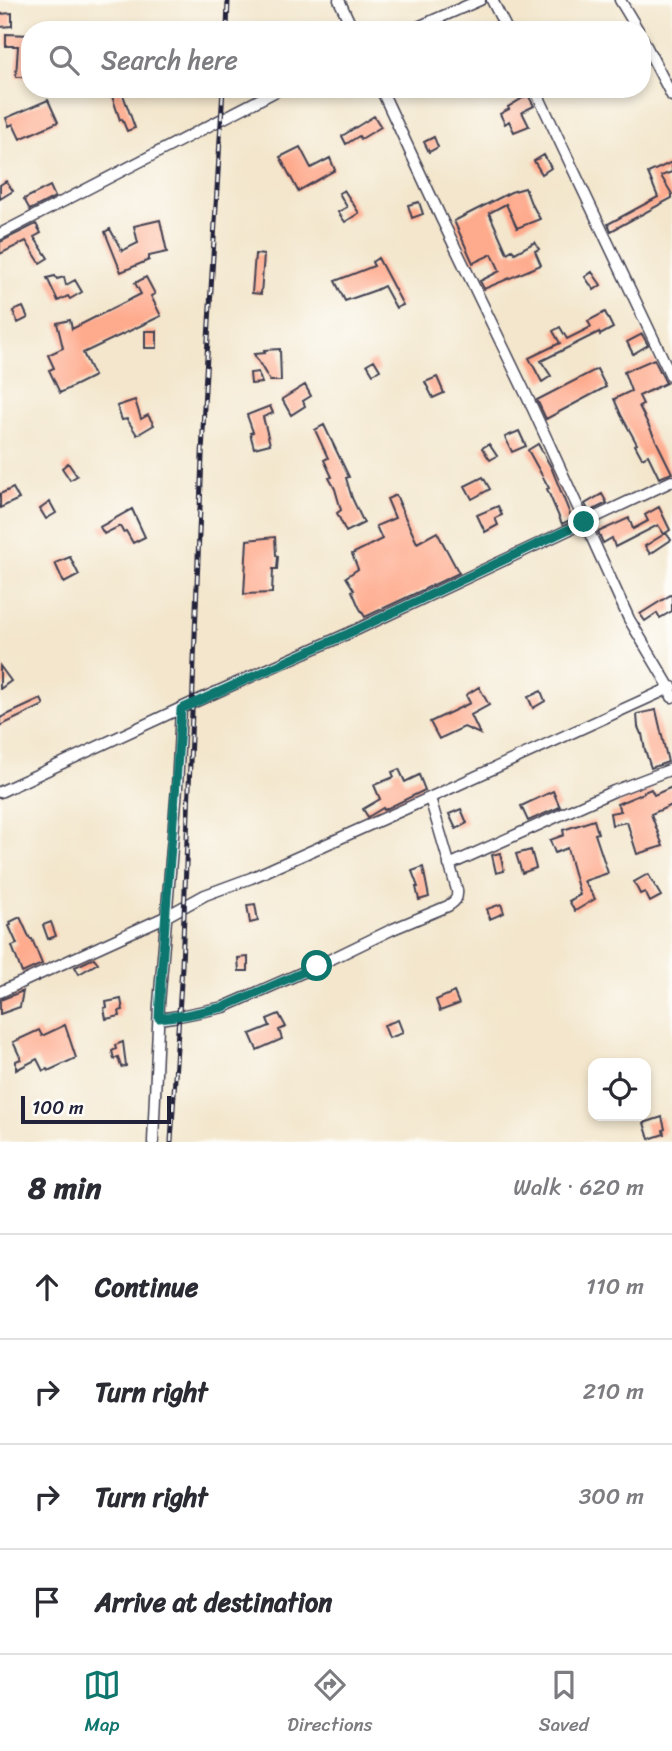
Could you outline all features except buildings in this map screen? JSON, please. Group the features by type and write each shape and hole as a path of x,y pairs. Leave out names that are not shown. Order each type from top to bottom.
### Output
{"street":[{"path":"338,0 348,21"},
{"path":"432,21 480,0"},
{"path":"492,0 502,21"},
{"path":"620,0 633,21"},
{"path":"651,55 672,96"},
{"path":"0,234 263,98"},
{"path":"0,992 165,917 205,895 251,878 671,691 629,619 385,98"},
{"path":"539,98 672,378"},
{"path":"0,792 672,481"},
{"path":"153,1142 165,917 181,709"},
{"path":"449,865 672,769"},
{"path":"159,1018 224,1007 455,901 457,896 430,798"}],"railway":[{"path":"227,21 228,0"},
{"path":"171,1142 182,966 204,406 222,98"}],"route":[{"path":"317,966 224,1007 159,1018 181,709 584,522"}]}
